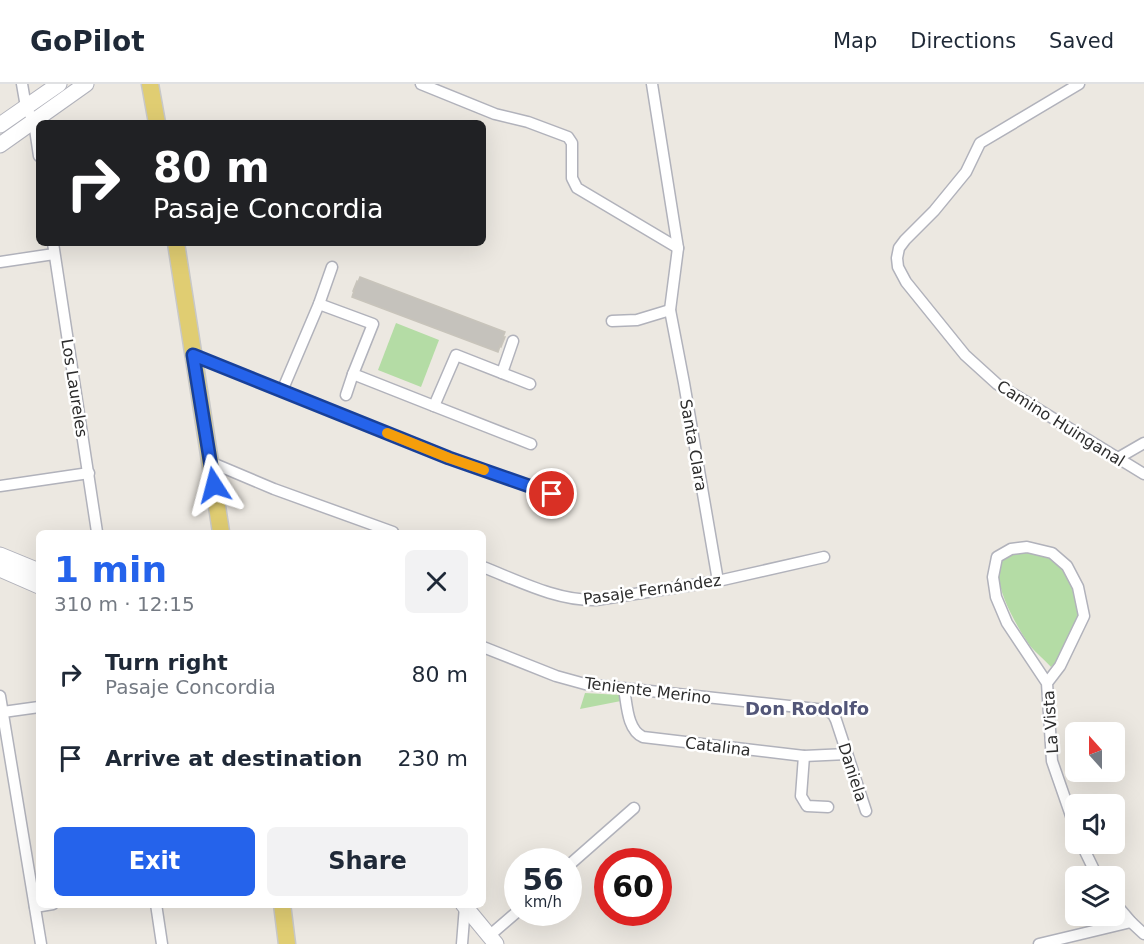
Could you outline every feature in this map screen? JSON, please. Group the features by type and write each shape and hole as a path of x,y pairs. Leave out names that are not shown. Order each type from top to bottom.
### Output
{"main road":[{"path":"150,84 156,120"},
{"path":"176,246 221,530"},
{"path":"282,908 287,944"}],"street":[{"path":"22,84 26,107 34,122 36,136"},
{"path":"0,125 59,84"},
{"path":"37,120 86,84"},
{"path":"421,84 495,114 528,122 568,137 572,143 572,178 577,188 678,248"},
{"name":"Santa Clara","path":"652,84 678,248 670,310 717,581"},
{"name":"Camino Huinganal","path":"1079,84 980,142 966,172 899,248 898,267 906,282 965,355 997,384 1144,474"},
{"path":"0,145 34,122"},
{"path":"0,262 53,248"},
{"name":"Los Laureles","path":"53,248 97,530"},
{"path":"282,391 332,267"},
{"path":"319,304 373,324 346,395"},
{"path":"612,321 637,320 670,310"},
{"path":"502,374 513,341"},
{"path":"193,355 449,458 552,494"},
{"path":"434,406 456,355 530,384"},
{"path":"353,374 531,444"},
{"path":"1119,458 1144,443"},
{"path":"210,462 274,489 387,530"},
{"path":"0,486 89,473"},
{"path":"1027,547 1052,553 1067,566 1078,587 1084,616 1060,666 1047,683 1008,623 996,597 993,577 998,557 1011,549 1027,547"},
{"path":"0,555 36,570"},
{"name":"Pasaje Fernández","path":"486,568 565,597 596,600 717,581 824,557"},
{"path":"0,569 36,585"},
{"name":"Teniente Merino","path":"486,648 556,676 585,684 818,709"},
{"name":"La Vista","path":"1047,683 1052,762 1065,799"},
{"name":"Catalina","path":"624,688 630,720 634,730 643,737 804,756 847,754"},
{"path":"0,696 41,944"},
{"path":"3,712 36,707"},
{"name":"Daniela","path":"818,709 832,714 838,726 866,811"},
{"path":"804,756 802,800 807,806 828,807"},
{"path":"582,854 634,808"},
{"path":"157,908 162,944"},
{"path":"462,944 464,908"},
{"path":"466,908 492,940 505,926"},
{"path":"1125,915 1144,934"},
{"path":"1039,944 1131,922"}],"green space":[{"path":"396,323 439,340 421,387 378,370"},
{"path":"1027,551 1048,554 1066,568 1076,587 1081,615 1063,654 1051,667 1026,640 1012,616 1001,589 1000,566 1005,558"},
{"path":"585,693 620,695 621,701 580,709"}],"building":[{"path":"360,277 505,332 501,347 498,352 352,297"}],"slow traffic":[{"path":"387,433 484,470"}],"district":[{"name":"Don Rodolfo","path":"807,709"}],"route":[{"path":"214,485 193,355 449,458 552,494"}]}
